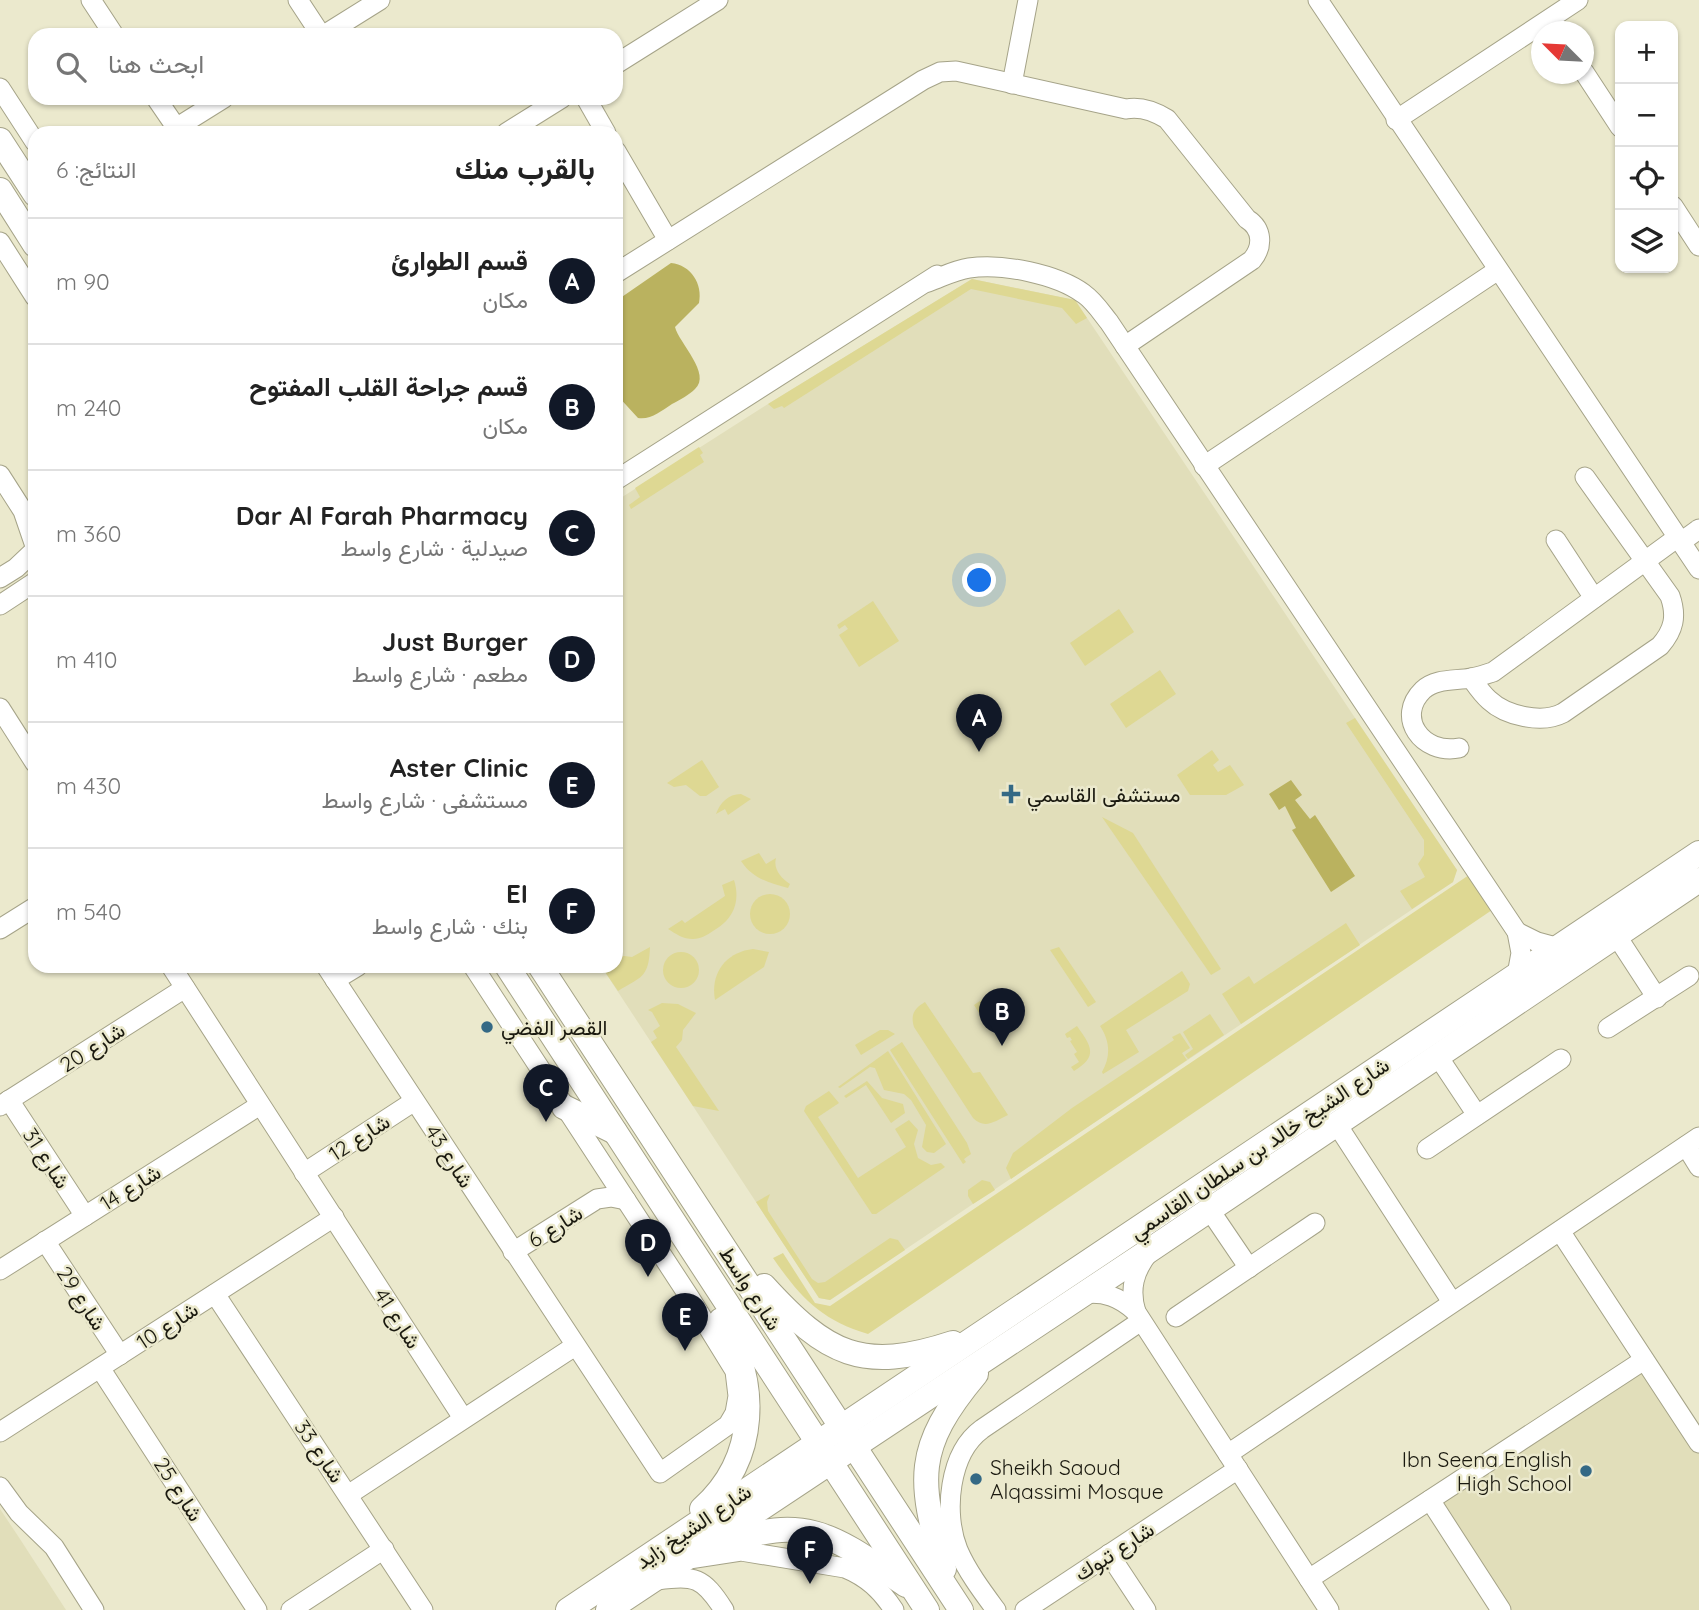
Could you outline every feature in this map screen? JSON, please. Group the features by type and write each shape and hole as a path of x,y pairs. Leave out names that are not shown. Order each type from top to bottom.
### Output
{"main road":[{"path":"0,140 28,183"},
{"path":"0,190 28,234"},
{"name":"شارع الشيخ خالد بن سلطان القاسمي","path":"825,1452 855,1447 990,1342 1517,975 1699,853"},
{"name":"شارع الشيخ خالد بن سلطان القاسمي","path":"825,1452 841,1426 1082,1294 1699,880"},
{"path":"1554,976 1550,971 1551,965 1575,947 1586,929"},
{"name":"شارع واسط","path":"512,973 920,1601"},
{"name":"شارع واسط","path":"545,973 957,1605"},
{"path":"564,1107 616,1133"},
{"path":"734,1261 755,1276 804,1327 830,1344 860,1355 908,1356 990,1342"},
{"path":"657,1550 674,1531 714,1498 737,1463 749,1417 750,1405 741,1377 737,1348 716,1310 704,1266"},
{"path":"957,1605 929,1517 925,1473 937,1427 990,1342"},
{"name":"شارع الشيخ زايد","path":"568,1610 657,1550 825,1452"},
{"name":"شارع الشيخ زايد","path":"608,1610 685,1559 825,1452"},
{"path":"685,1559 757,1532 785,1528 799,1530 826,1537 853,1550 920,1601"}],"street":[{"path":"91,0 109,28"},
{"path":"298,0 318,28"},
{"path":"334,28 380,0"},
{"path":"623,60 719,0"},
{"path":"1012,83 1028,0"},
{"path":"1318,0 1699,569"},
{"path":"1558,21 1578,0"},
{"path":"1396,120 1531,39"},
{"path":"623,269 923,80 940,72 957,71 1126,108 1152,111 1167,119 1259,232 1259,248 1252,260 1125,346"},
{"path":"1592,84 1615,119"},
{"path":"0,88 28,131"},
{"path":"161,105 175,126"},
{"path":"185,126 214,105"},
{"path":"517,126 551,105"},
{"path":"590,105 602,126"},
{"path":"623,162 668,240"},
{"path":"1676,210 1699,246"},
{"path":"0,242 28,286"},
{"path":"623,476 928,282 947,267 964,260 982,260 1045,276 1084,294 1109,321 1517,932 1521,953 1517,975"},
{"path":"1204,466 1498,270"},
{"path":"0,475 28,516"},
{"path":"1471,678 1486,699 1503,709 1534,719 1549,719 1563,713 1660,646 1669,636 1674,623 1670,596 1585,477"},
{"path":"1459,748 1436,748 1425,743 1417,734 1412,710 1423,690 1433,683 1493,672 1645,561 1699,529"},
{"path":"1556,540 1594,598"},
{"path":"0,578 28,556"},
{"path":"0,605 28,587"},
{"path":"0,708 28,752"},
{"path":"0,929 28,911"},
{"path":"1517,932 1537,942 1559,948"},
{"path":"1616,935 1657,998"},
{"name":"شارع 41","path":"175,973 463,1418"},
{"name":"شارع 43","path":"330,973 660,1473 728,1425 737,1405 741,1377"},
{"path":"478,973 741,1377"},
{"path":"1608,1028 1689,976"},
{"name":"شارع 20","path":"5,1103 185,988"},
{"path":"1437,1055 1477,1115"},
{"path":"1427,1149 1561,1059"},
{"name":"شارع 12","path":"304,1173 413,1102"},
{"name":"شارع 31","path":"5,1103 85,1216"},
{"name":"شارع 14","path":"0,1270 260,1105"},
{"path":"1336,1123 1452,1302"},
{"path":"1692,1142 1699,1167"},
{"name":"شارع تبوك","path":"1024,1610 1109,1554 1452,1302 1692,1142"},
{"name":"شارع 6","path":"597,1199 608,1172"},
{"name":"شارع 6","path":"513,1252 597,1199 611,1197 626,1200"},
{"path":"1209,1209 1249,1268"},
{"name":"شارع 10","path":"0,1432 334,1217"},
{"path":"1176,1317 1315,1223"},
{"path":"1560,1231 1699,1443"},
{"name":"شارع 29","path":"45,1241 120,1355"},
{"path":"1150,1250 1136,1272 1133,1284 1132,1297 1139,1317 1329,1610"},
{"name":"شارع 33","path":"215,1294 423,1610"},
{"path":"1082,1294 1105,1294 1117,1298 1139,1317"},
{"path":"999,1609 965,1563 953,1535 951,1503 955,1474 962,1452 974,1434 1139,1317"},
{"path":"348,1494 575,1346"},
{"path":"1309,1579 1644,1360"},
{"name":"شارع 25","path":"100,1368 257,1610"},
{"path":"0,1487 19,1513 54,1547 94,1610"},
{"path":"1430,1500 1501,1610"},
{"path":"291,1610 384,1549"},
{"path":"685,1559 741,1550 845,1568 877,1587 894,1610"},
{"path":"1109,1554 1146,1610"},
{"path":"652,1581 680,1577 698,1580 712,1591 724,1610"}],"shaded area":[{"path":"671,263 690,272 699,289 699,303 675,327 697,367 699,383 690,393 647,418 638,418 623,402 623,296"},
{"name":"مستشفى القاسمي","path":"972,279 1075,300 1457,870 1453,882 830,1300 819,1298 606,973 623,973 623,497"},
{"path":"972,279 1075,300 1087,318 1076,324 1062,308 971,289 784,408 782,406 774,409 768,404"},
{"path":"699,447 704,462 631,509 629,505 640,497 635,488"},
{"path":"873,601 899,641 859,667 839,635 848,629 845,625 839,629 837,625"},
{"path":"1119,609 1134,632 1085,666 1070,643"},
{"path":"1160,670 1176,694 1126,728 1110,704"},
{"path":"1355,718 1457,870 1453,882 1412,909 1400,891 1425,877 1418,864 1424,855 1424,840 1346,723"},
{"path":"1212,750 1219,760 1213,765 1218,772 1230,765 1244,785 1226,795 1190,795 1177,775"},
{"path":"702,760 719,787 706,796 700,796 686,785 674,787 667,783"},
{"path":"1291,780 1302,795 1295,800 1310,819 1315,815 1355,876 1331,892 1292,830 1296,828 1285,806 1279,810 1269,794"},
{"path":"741,794 751,799 728,815 725,809 716,814 725,800"},
{"path":"1102,817 1133,833 1221,969 1211,975"},
{"path":"759,853 766,864 776,858 777,869 790,884 788,888 756,876 741,861"},
{"path":"1469,875 1492,910 868,1334 824,1314 803,1295 773,1258 783,1253 815,1303 830,1306"},
{"path":"734,880 734,910 720,927 704,937 693,939 668,929 682,920 685,923 725,896 722,885"},
{"path":"770,894 778,895 784,900 789,906 789,922 784,928 778,933 770,934 762,933 756,928 751,922 750,914 751,906 756,900 762,895"},
{"path":"1346,923 1360,945 1241,1024 1222,994 1249,976 1254,984"},
{"path":"650,947 648,965 642,976 618,991 606,973 623,973 623,956 632,957"},
{"path":"1059,947 1096,1002 1088,1007 1050,950"},
{"path":"753,949 769,952 764,967 715,1000 715,981 722,966 735,954"},
{"path":"681,952 694,957 699,970 694,983 681,988 668,983 663,970 668,957"},
{"path":"1182,971 1190,984 1188,991 1126,1030 1139,1052 1103,1074 1108,1049 1100,1026"},
{"path":"993,992 1007,1014 987,1026 974,1005"},
{"path":"925,1002 973,1073 980,1072 1008,1115 986,1124 973,1118 914,1027 914,1012"},
{"path":"662,1003 678,1004 696,1013 683,1030 682,1040 676,1047 719,1111 693,1106 651,1042 657,1038 653,1031 660,1026 648,1010"},
{"path":"1210,1014 1224,1035 1188,1059 1185,1055 1193,1049 1183,1032"},
{"path":"1077,1026 1089,1045 1090,1055 1082,1066 1074,1071 1071,1067 1079,1062 1074,1054 1077,1052 1070,1037 1067,1038 1065,1034"},
{"path":"880,1030 895,1034 861,1055 855,1045"},
{"path":"1180,1033 1190,1048 1182,1053 1187,1060 1011,1179 1006,1168 1013,1153 1072,1108 1174,1040 1172,1037"},
{"path":"902,1042 967,1143 971,1154 964,1159 966,1162 963,1164 890,1050"},
{"path":"888,1051 946,1144 934,1153 927,1152 922,1147 926,1125 911,1100 904,1094 884,1090 875,1068 870,1067 838,1087"},
{"path":"867,1081 882,1098 903,1104 905,1113 891,1123 866,1085 846,1098 844,1096"},
{"path":"829,1091 839,1103 818,1117 858,1178 906,1147 895,1129 909,1120 918,1130 914,1144 918,1158 931,1165 941,1163 945,1167 876,1214 872,1214 804,1111 806,1106"},
{"path":"982,1180 990,1182 995,1190 973,1204 968,1190"},
{"path":"770,1194 768,1211 812,1279 818,1283 825,1282 890,1238 898,1240 905,1250 830,1300 819,1298 756,1202"},
{"name":"Ibn Seena English High School","path":"1644,1360 1699,1443 1699,1610 1501,1610 1430,1500"},
{"path":"0,1509 18,1536 66,1610 0,1610"}],"place":[{"name":"قسم الطوارئ","path":"979,752"},
{"name":"مستشفى القاسمي","path":"1011,794"},
{"name":"القصر الفضي","path":"487,1027"},
{"name":"قسم جراحة القلب المفتوح","path":"1002,1046"},
{"name":"Dar Al Farah Pharmacy","path":"546,1122"},
{"name":"Just Burger","path":"648,1277"},
{"name":"Aster Clinic","path":"685,1351"},
{"name":"Ibn Seena English High School","path":"1586,1471"},
{"name":"Sheikh Saoud Alqassimi Mosque","path":"976,1479"},
{"name":"EI","path":"810,1584"}]}
